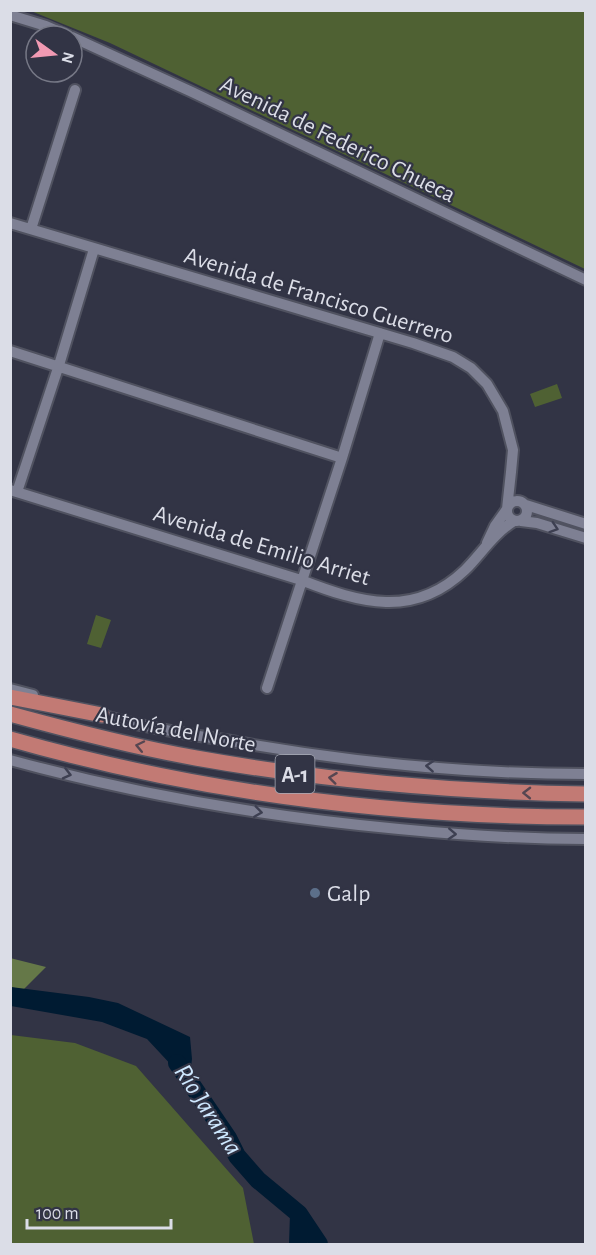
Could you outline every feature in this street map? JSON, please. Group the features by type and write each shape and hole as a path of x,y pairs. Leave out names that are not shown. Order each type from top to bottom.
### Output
{"highway":[{"path":"10,697 102,715"},
{"name":"Autovía del Norte","path":"10,714 82,734 172,753 287,773 450,790 585,794"},
{"name":"Autovía del Norte","path":"10,739 118,765 270,793 405,809 585,817"}],"street":[{"name":"Avenida de Federico Chueca","path":"10,15 39,24"},
{"name":"Avenida de Federico Chueca","path":"84,43 192,92 585,280"},
{"path":"31,229 75,90"},
{"name":"Avenida de Francisco Guerrero","path":"10,223 380,333 453,357 487,384 503,411 513,450 512,472 524,504"},
{"path":"14,491 59,366 94,249"},
{"path":"267,688 380,333"},
{"path":"10,351 342,458"},
{"path":"512,472 508,516 518,521 537,523 585,538"},
{"name":"Avenida de Emilio Arriet","path":"14,491 301,580 332,592 373,601 398,603 423,597 446,584 465,569 501,529 518,521"},
{"path":"487,543 513,501 585,524"},
{"path":"518,521 527,515 524,504"},
{"path":"10,689 102,715 274,749 351,759 544,774 585,774"},
{"path":"10,760 177,799 313,820 439,833 585,838"},
{"path":"488,770 585,767"}],"green space":[{"path":"31,11 585,11 585,269 84,32 84,24 63,24"},
{"path":"557,384 562,398 535,407 530,394"},
{"path":"96,615 111,620 101,648 87,644"},
{"path":"10,958 46,967 23,990 11,987"},
{"path":"11,1035 75,1043 136,1066 243,1188 254,1244 11,1244"}],"water":[{"path":"11,987 118,1003 190,1037 192,1059 189,1083 181,1081 174,1068 147,1039 102,1022 11,1006"}],"waterway":[{"name":"Río Jarama","path":"177,1063 228,1138 237,1156 258,1180 299,1214 319,1244"},
{"name":"Río Jarama","path":"298,1244 299,1214"}],"place":[{"name":"Galp","path":"315,893"}]}
